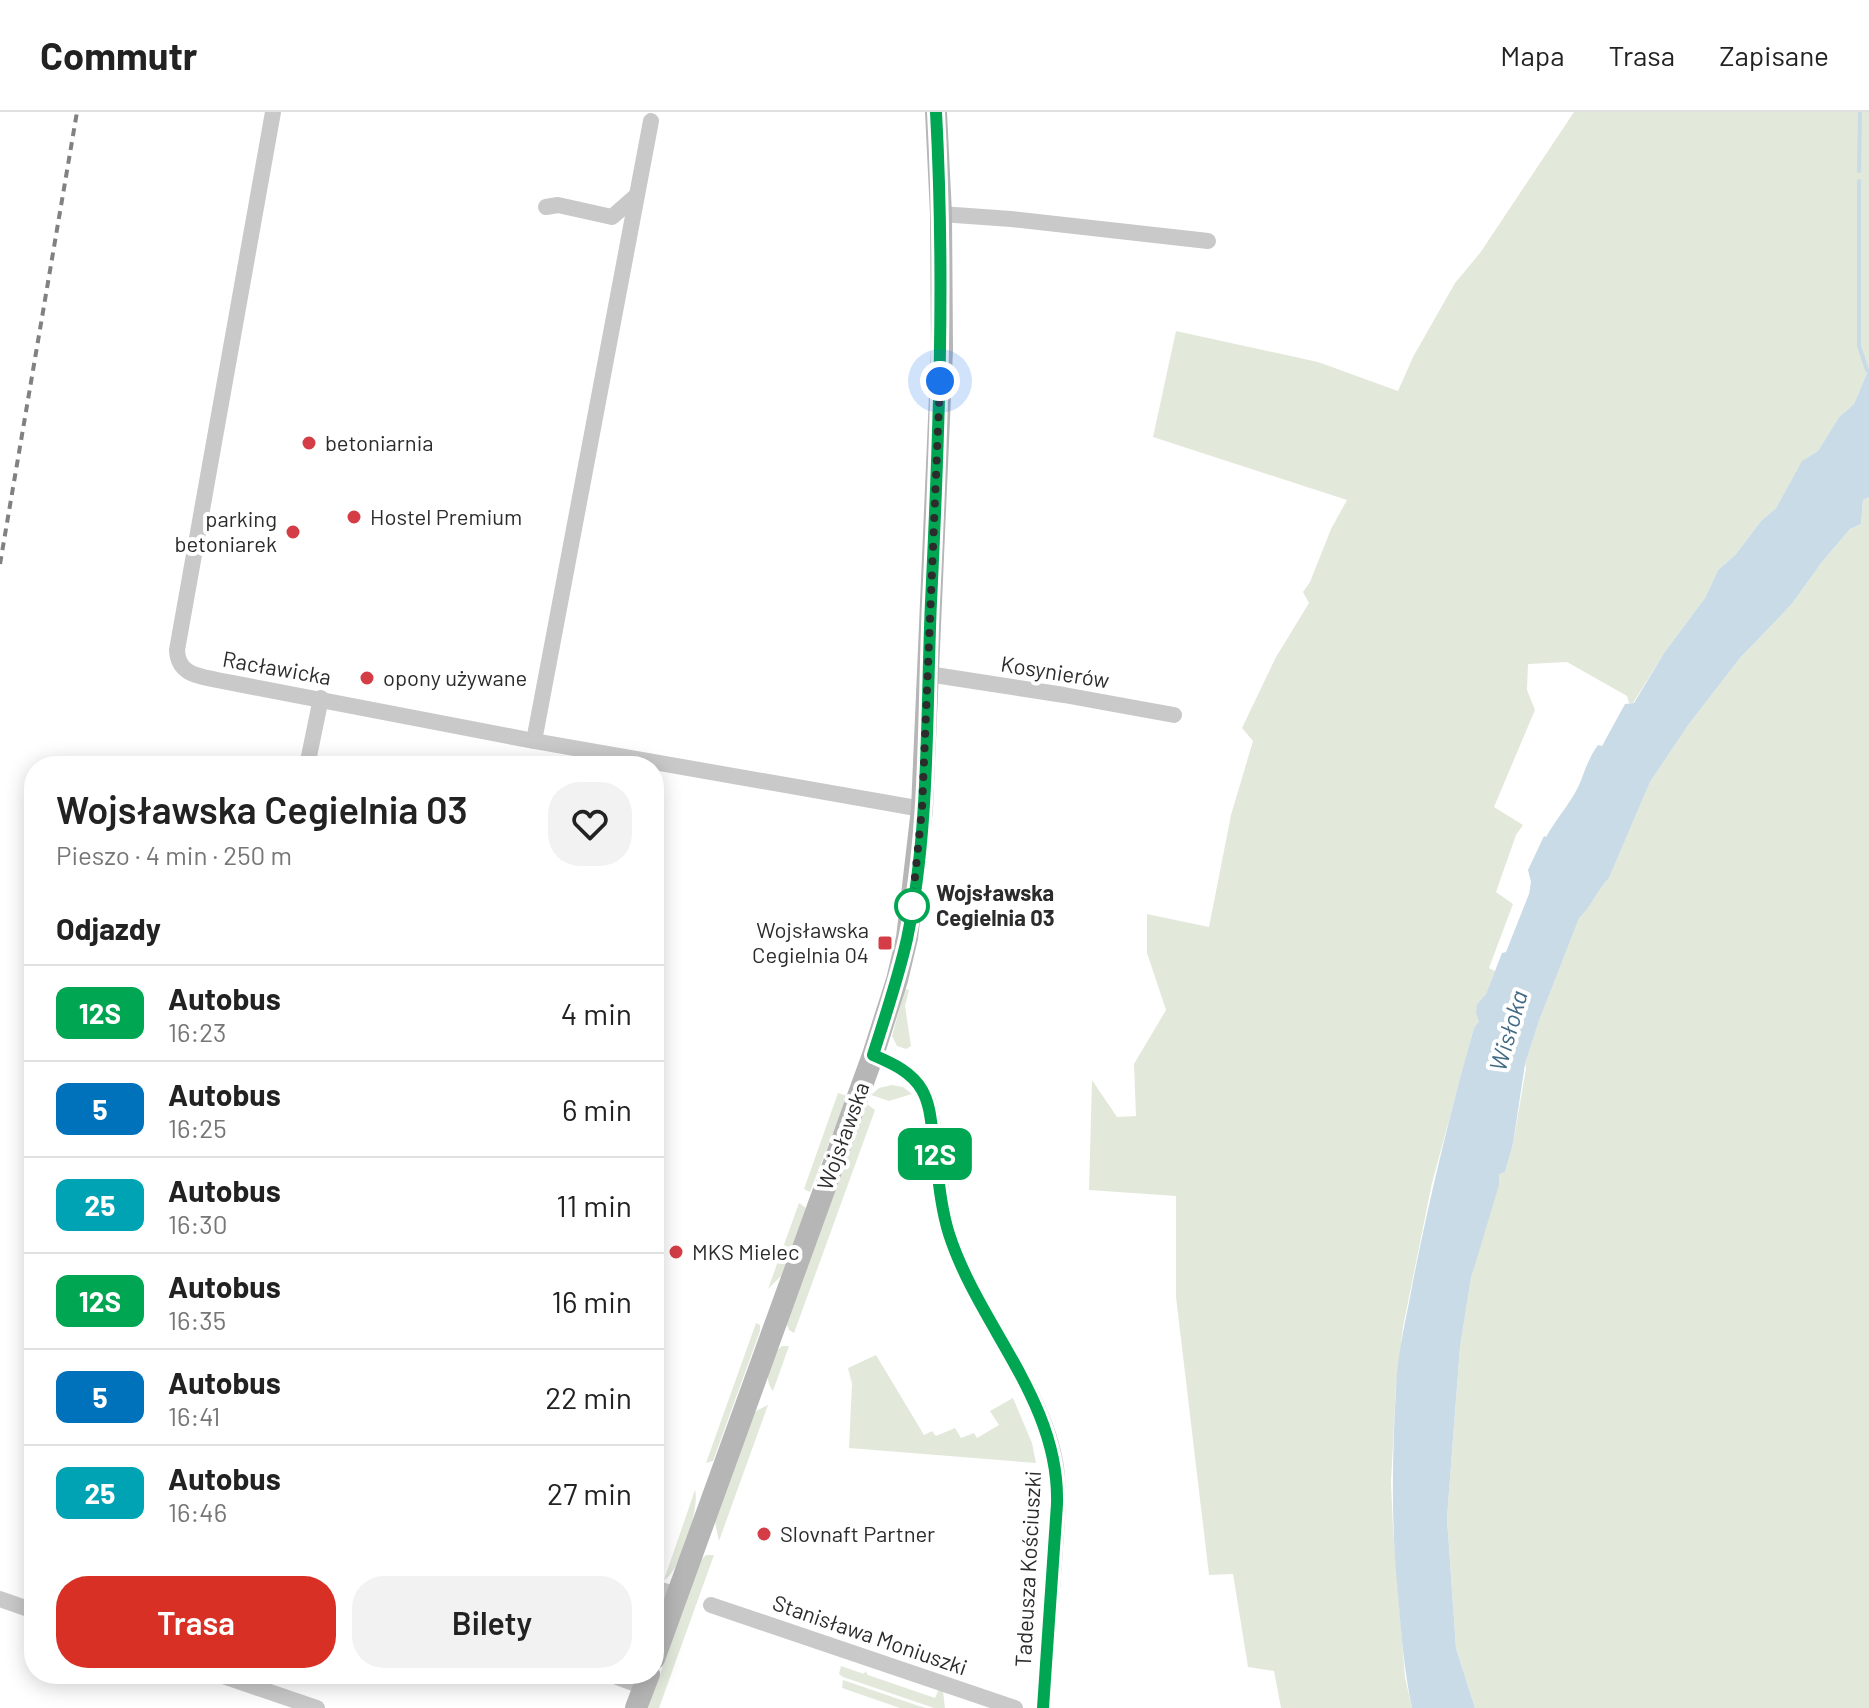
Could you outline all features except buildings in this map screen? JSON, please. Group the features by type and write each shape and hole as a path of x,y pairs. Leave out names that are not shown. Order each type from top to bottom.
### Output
{"street":[{"name":"Racławicka","path":"273,112 177,657 181,665 193,675 620,756"},
{"name":"Wojsławska","path":"664,1631 873,1055 907,938 922,809 942,350 941,214 936,112"},
{"path":"534,741 651,121"},
{"path":"546,207 558,205 612,217 636,196"},
{"path":"941,214 1208,241"},
{"name":"Kosynierów","path":"928,674 1174,715"},
{"path":"309,756 321,698"},
{"name":"Racławicka","path":"664,764 922,809"},
{"name":"Tadeusza Kościuszki","path":"873,1055 896,1065 912,1078 928,1103 941,1199 957,1257 984,1312 1024,1380 1052,1445 1058,1497 1043,1708"},
{"path":"664,1591 677,1595"},
{"path":"0,1599 24,1607"},
{"name":"Stanisława Moniuszki","path":"711,1605 1015,1708"},
{"path":"246,1684 317,1708"}],"shaded area":[{"path":"1574,112 1869,112 1869,368 1854,404 1839,417 1818,451 1802,462 1776,508 1718,570 1705,598 1664,653 1633,703 1629,703 1627,696 1567,662 1528,664 1527,690 1535,710 1494,807 1523,825 1516,835 1496,892 1513,904 1489,968 1495,971 1486,994 1477,1004 1479,1021 1474,1028 1432,1183 1403,1327 1396,1386 1391,1482 1393,1528 1405,1677 1412,1708 1281,1708 1274,1671 1248,1667 1233,1574 1209,1575 1176,1297 1176,1196 1089,1190 1092,1080 1117,1117 1136,1116 1134,1064 1166,1010 1147,953 1147,914 1209,927 1231,815 1253,741 1242,728 1276,657 1309,603 1303,592 1347,500 1153,437 1176,331 1318,362 1398,391 1413,357 1455,283 1480,253"},
{"path":"1869,497 1869,1708 1475,1708 1456,1648 1447,1518 1460,1347 1471,1278 1499,1173 1505,1172 1513,1144 1525,1064 1579,917 1609,878 1650,782 1689,724 1740,658 1791,605 1850,529 1861,524 1863,500"},
{"path":"905,989 909,990 905,1006 911,1046 906,1049 897,1046 892,1036"},
{"path":"892,1085 903,1087 912,1094 889,1101 871,1095 879,1088"},
{"path":"838,1093 847,1096 810,1192 804,1189"},
{"path":"867,1104 875,1110 794,1333 786,1322"},
{"path":"799,1203 806,1208 781,1276 768,1289"},
{"path":"756,1323 760,1325 760,1331 713,1461 706,1463"},
{"path":"782,1346 789,1346 773,1391 768,1380 769,1367"},
{"path":"876,1355 924,1435 932,1431 936,1436 955,1428 961,1438 974,1433 977,1438 999,1425 990,1411 1013,1398 1032,1443 1036,1463 849,1448 852,1384 848,1368"},
{"path":"768,1405 719,1541 715,1522 754,1412"},
{"path":"695,1490 695,1511 687,1539 676,1565 664,1580"},
{"path":"706,1555 714,1555 659,1708 648,1708 656,1684 664,1684 664,1663 700,1561"},
{"path":"841,1666 864,1674 865,1671 868,1675 935,1698 939,1689 943,1691 945,1708 934,1708 843,1677 839,1674"},
{"path":"843,1680 926,1708 900,1708 842,1688"}],"water":[{"name":"Wisłoka","path":"1869,368 1869,497 1863,500 1861,524 1850,529 1791,605 1740,658 1689,724 1650,782 1609,878 1579,918 1539,1021 1525,1064 1513,1144 1505,1172 1499,1174 1499,1185 1471,1278 1460,1347 1447,1518 1456,1648 1475,1708 1412,1708 1403,1651 1394,1543 1397,1375 1433,1186 1465,1060 1479,1021 1477,1004 1486,994 1502,953 1506,952 1529,894 1531,882 1528,870 1544,836 1575,794 1595,749 1598,745 1602,746 1625,704 1634,703 1664,653 1705,598 1718,570 1776,508 1802,461 1818,451 1839,417 1854,404"}],"waterway":[{"path":"1859,171 1860,112"},
{"path":"1859,181 1859,346 1867,370"}],"railway":[{"path":"0,564 77,112"}],"bus line":[{"name":"12S","path":"936,112 941,214 942,350 922,809 907,938 873,1055 896,1065 912,1078 928,1103 941,1199 957,1257 984,1312 1024,1380 1052,1445 1058,1484 1057,1524 1043,1708"}],"place":[{"name":"betoniarnia","path":"309,443"},
{"name":"Hostel Premium","path":"354,517"},
{"name":"parking betoniarek","path":"293,532"},
{"name":"opony używane","path":"367,678"},
{"name":"Wojsławska Cegielnia 03","path":"912,906"},
{"name":"Wojsławska Cegielnia 04","path":"885,943"},
{"name":"MKS Mielec","path":"676,1252"},
{"name":"Slovnaft Partner","path":"764,1534"}],"route":[{"path":"912,906 922,809 940,381"}]}
